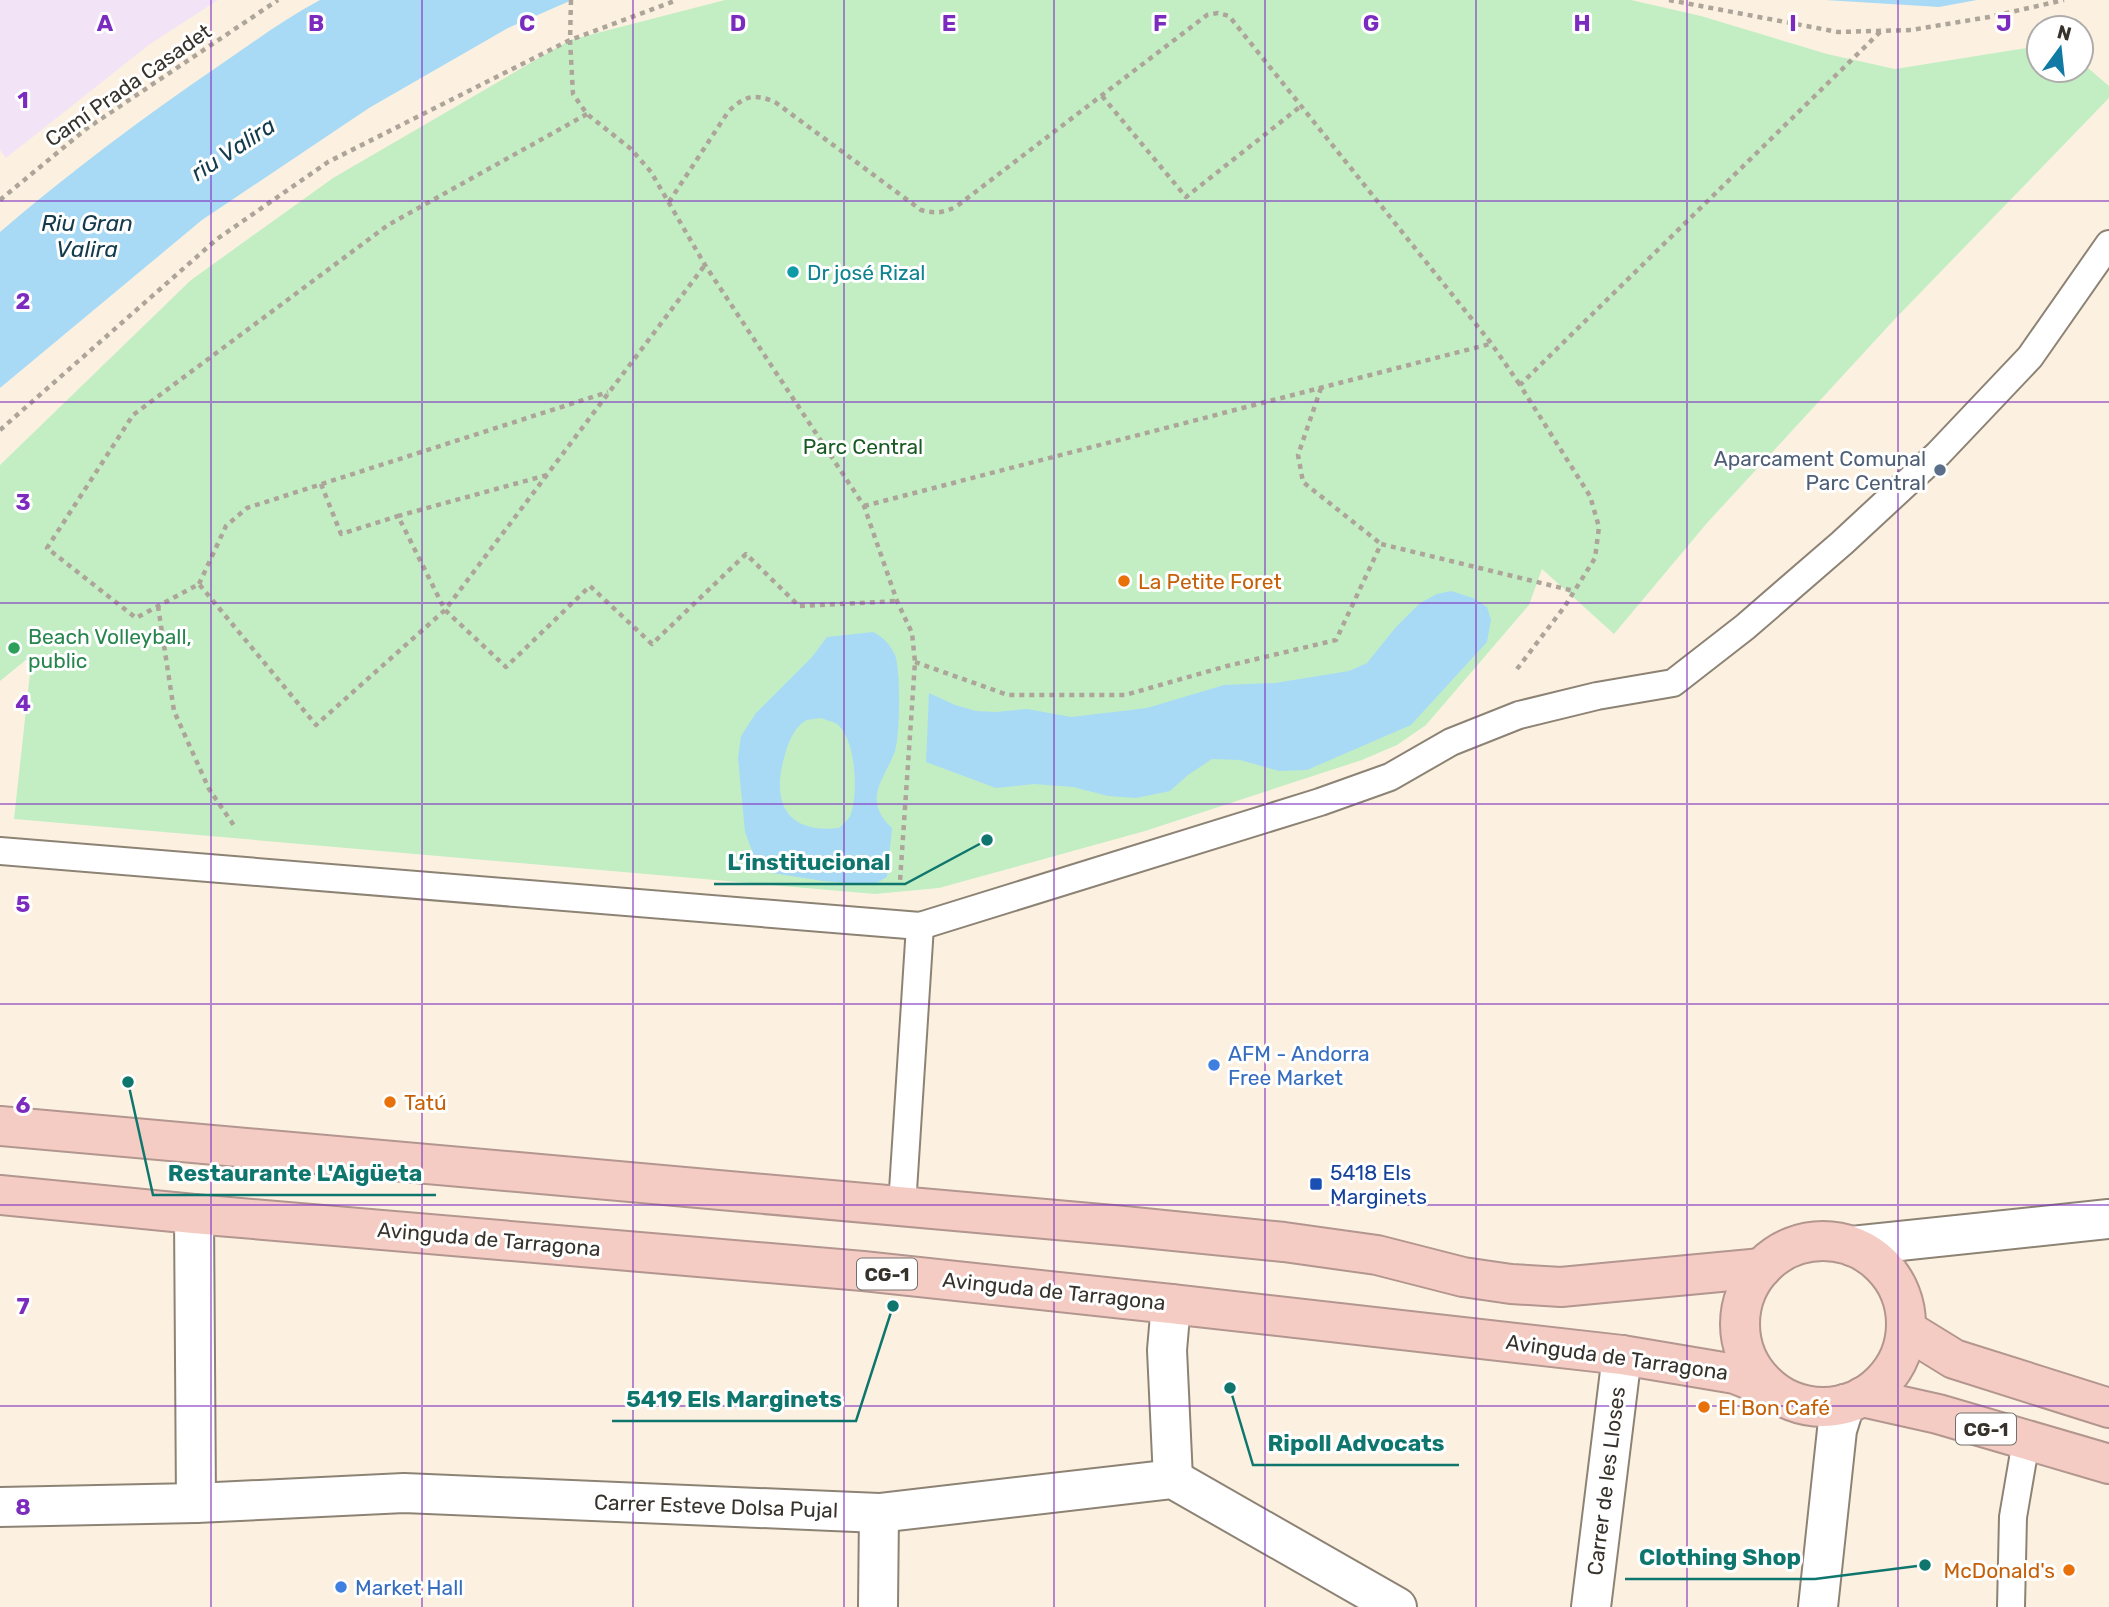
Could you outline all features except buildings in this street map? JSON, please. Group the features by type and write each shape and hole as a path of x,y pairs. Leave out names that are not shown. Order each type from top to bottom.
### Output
{"highway":[{"path":"0,1126 1284,1242 1377,1255 1463,1277 1511,1284 1561,1287 1762,1268"},
{"name":"Avinguda de Tarragona","path":"0,1195 863,1271 1171,1304 1622,1355 1735,1374 1768,1387"},
{"path":"1768,1387 1752,1365 1742,1341 1741,1315 1747,1290 1762,1268 1780,1253 1798,1245 1836,1241 1876,1259 1893,1279 1904,1304 1906,1330 1902,1350 1893,1369 1879,1385 1854,1401"},
{"path":"1906,1330 1954,1359 2109,1408"},
{"name":"CG-1","path":"1768,1387 1791,1401 1818,1407 1854,1401 1938,1414 2109,1464"}],"street":[{"path":"194,1214 196,1503"},
{"path":"1852,1246 2109,1219"},
{"path":"1171,1304 1167,1350 1173,1479 1397,1607"},
{"name":"Carrer de les Lloses","path":"1591,1607 1622,1355"},
{"path":"1818,1607 1837,1430 1854,1401"},
{"name":"Carrer Esteve Dolsa Pujal","path":"0,1507 196,1503 404,1493 880,1513 1173,1479"},
{"path":"878,1607 880,1513"}],"lane":[{"path":"0,851 909,925 1320,802 1390,777 1451,742 1519,715 1597,696 1673,683 1794,585 1938,454 2031,357 2109,244"},
{"path":"902,1206 909,925"},
{"path":"2011,1607 2013,1517 2026,1441"}],"path":[{"name":"Camí Prada Casadet","path":"0,200 86,129 278,0"},
{"path":"571,0 573,94 587,114 632,149 651,172 705,265 864,506 897,601 912,633 915,662 909,925"},
{"path":"0,430 217,239 328,162 570,40 677,0"},
{"path":"1669,0 1838,32 1910,30 2064,0"},
{"path":"669,202 728,112 749,96 761,96 775,102 921,210 944,213 957,206 1207,15 1218,13 1229,16 1491,343 1590,496 1599,527 1595,558 1510,679"},
{"path":"1520,384 1881,31"},
{"path":"1102,96 1186,197 1301,106"},
{"path":"587,114 388,225 133,415 47,548 136,618 199,584 226,527 247,508 608,392"},
{"path":"199,584 316,725 445,610 705,265"},
{"path":"864,506 1491,343"},
{"path":"1321,388 1297,455 1303,482 1381,544 1574,591"},
{"path":"321,484 341,534 547,475"},
{"path":"398,516 445,610 506,667 590,586 652,643 746,554 799,606 897,601"},
{"path":"915,662 1007,695 1125,695 1227,666 1336,640 1381,544"},
{"path":"158,606 174,711 209,789 267,873"}],"shaded area":[{"path":"0,0 218,0 150,44 6,158 0,150"}],"green space":[{"name":"Parc Central","path":"725,0 1631,0 1701,16 1827,54 1895,69 2025,48 2025,84 2095,84 2095,74 2109,86 2109,98 1893,321 1707,523 1614,634 1542,569 1529,605 1426,725 1397,745 1362,760 1145,831 939,888 875,894 14,819 32,655 0,681 0,465 191,280 333,178 570,40"}],"water":[{"name":"Riu Gran Valira","path":"320,0 572,0 508,28 369,108 202,220 0,388 0,232 79,167 161,106 293,15"},
{"path":"1825,0 1977,0 1939,7"},
{"path":"1451,591 1473,598 1487,607 1491,620 1487,642 1411,725 1307,770 1279,771 1240,760 1212,759 1170,791 1136,798 1108,796 1073,787 1034,784 996,788 926,762 929,693 976,711 1027,709 1071,717 1147,708 1224,685 1275,683 1349,671 1367,663 1420,603 1437,594"},
{"path":"873,632 888,644 897,663 897,743 881,780 877,798 883,818 892,828 887,877 873,885 772,873 754,856 745,832 738,758 741,736 756,713 812,657 827,637","holes":["821,718 837,724 843,731 852,754 855,782 853,807 849,818 839,828 821,829 796,821 782,802 781,774 789,743 805,721"]}],"place":[{"name":"Dr josé Rizal","path":"793,272"},
{"name":"Aparcament Comunal Parc Central","path":"1940,470"},
{"name":"La Petite Foret","path":"1124,581"},
{"name":"Beach Volleyball, public","path":"14,648"},
{"name":"L’institucional","path":"987,840"},
{"name":"AFM - Andorra Free Market","path":"1214,1065"},
{"name":"Restaurante L'Aigüeta","path":"128,1082"},
{"name":"Tatú","path":"390,1102"},
{"name":"5418 Els Marginets","path":"1316,1184"},
{"name":"5419 Els Marginets","path":"893,1306"},
{"name":"Ripoll Advocats","path":"1230,1388"},
{"name":"El Bon Café","path":"1704,1407"},
{"name":"Clothing Shop","path":"1925,1565"},
{"name":"McDonald's","path":"2069,1570"},
{"name":"Market Hall","path":"341,1587"}],"water label":[{"name":"riu Valira","path":"233,149"}]}
